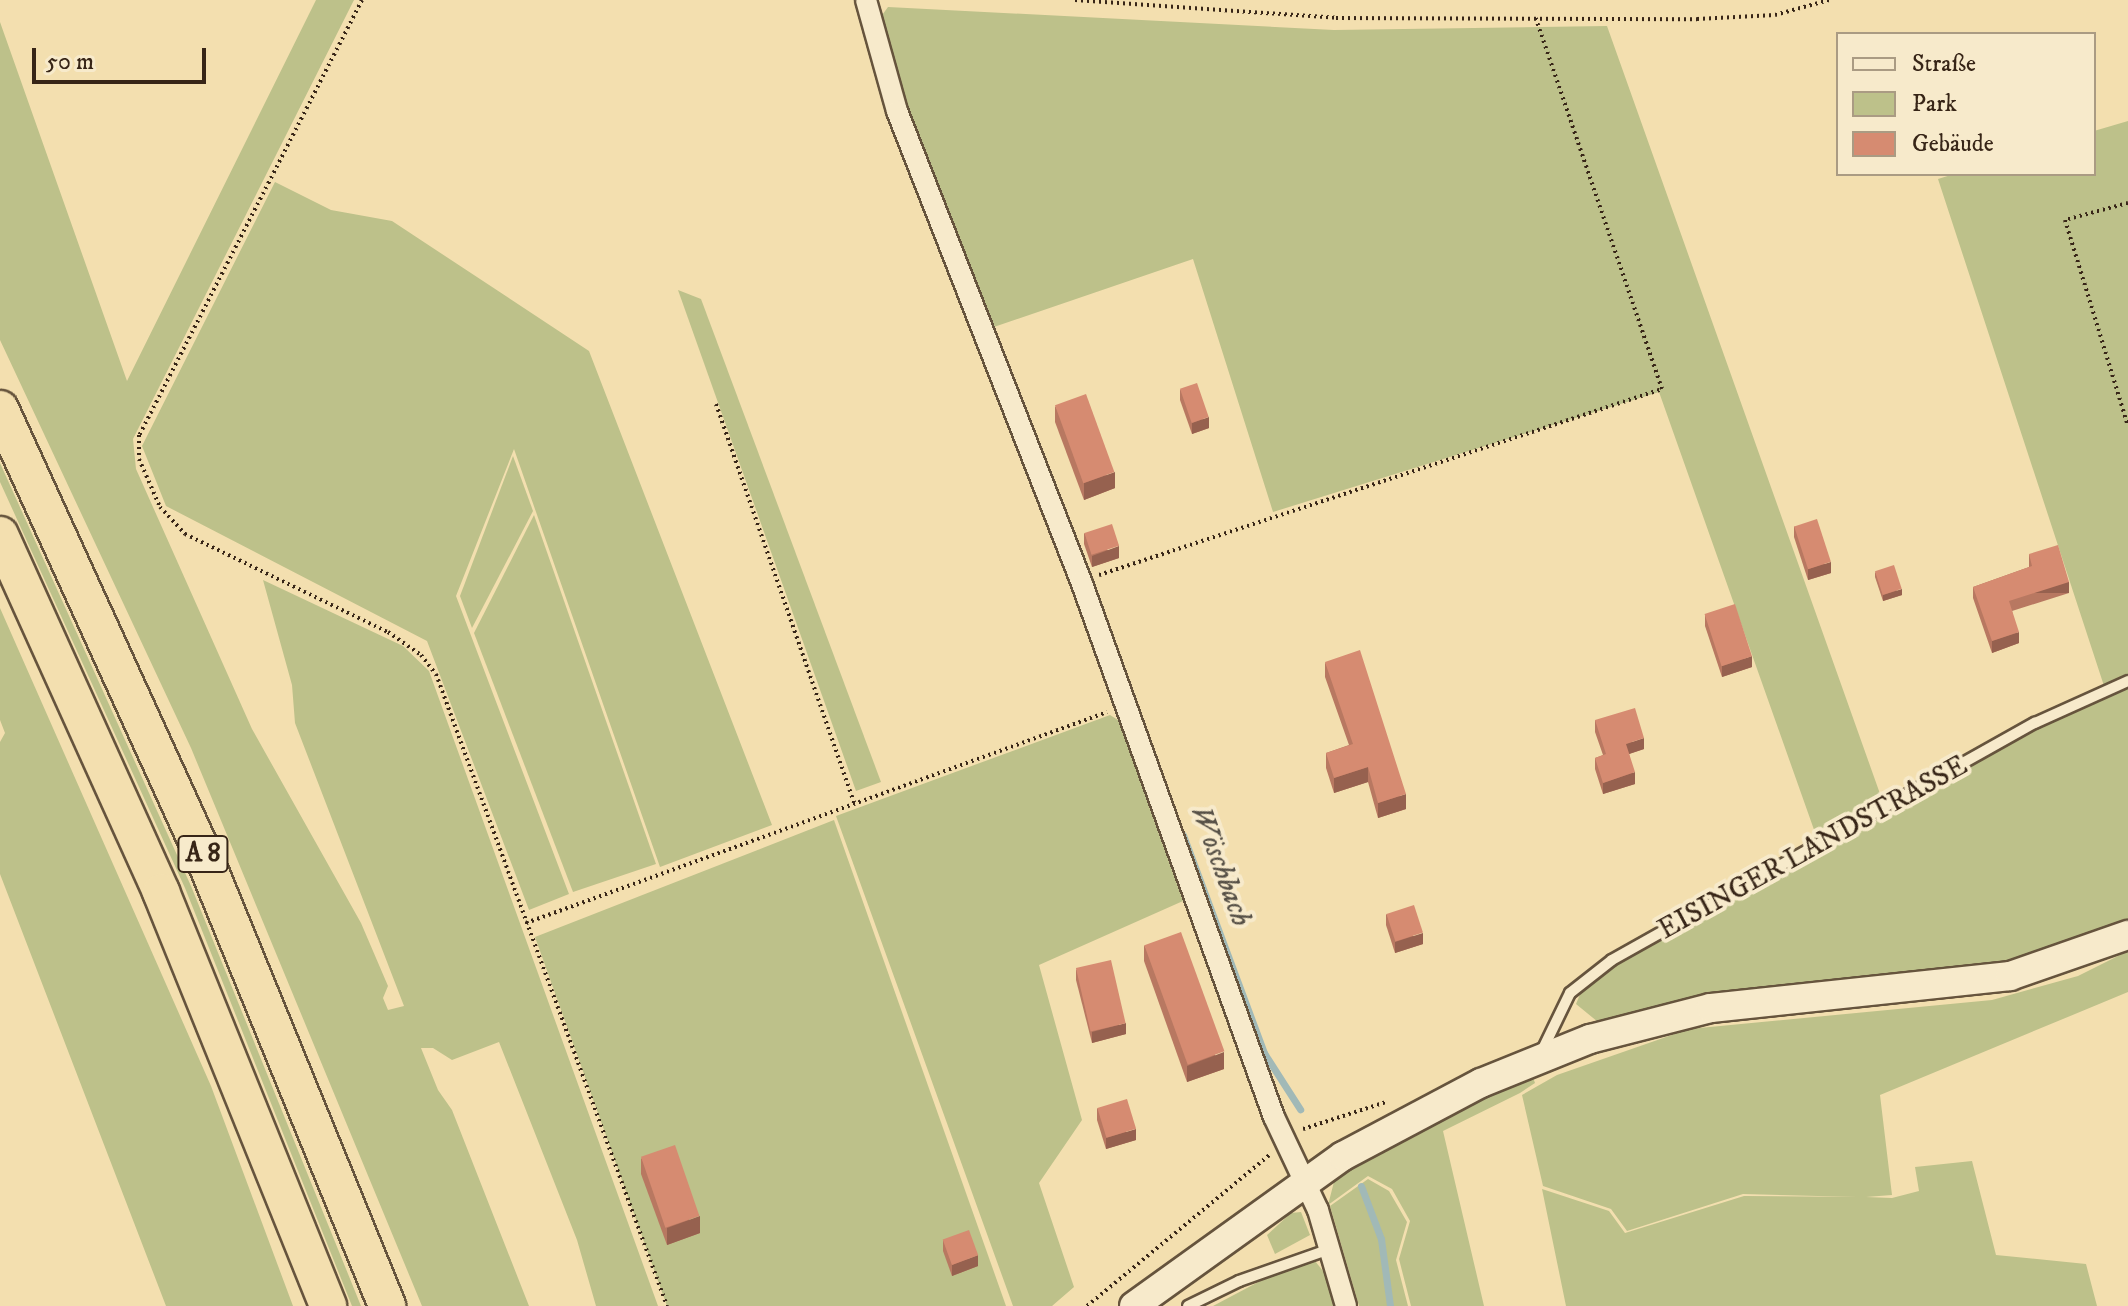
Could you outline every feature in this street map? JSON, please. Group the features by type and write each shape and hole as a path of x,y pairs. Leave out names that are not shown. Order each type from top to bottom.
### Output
{"highway":[{"name":"A 8","path":"0,409 210,870 387,1306"},
{"name":"A 8","path":"0,535 161,892 328,1306"}],"main road":[{"path":"1134,1306 1304,1179 1407,1119 1539,1059 1606,1035 1711,1008 2010,976 2128,935"}],"street":[{"path":"866,0 897,111 1081,581 1286,1142 1304,1179 1330,1249 1346,1306"}],"lane":[{"name":"EISINGER LANDSTRASSE","path":"1539,1059 1553,1021 1570,993 1612,960 2035,723 2128,681"},
{"path":"1188,1306 1239,1281 1330,1249"}],"path":[{"path":"362,0 139,435 139,459 160,507 185,534 388,632 429,663 442,686 525,924 667,1306"},
{"path":"1075,0 1336,18 1733,19 1775,15 1829,0"},
{"path":"1081,581 1662,389 1536,18"},
{"path":"2128,203 2065,220 2128,426"},
{"path":"716,404 854,803"},
{"path":"525,924 1125,705"},
{"path":"1087,1306 1286,1142"}],"green space":[{"path":"316,0 354,0 133,439 136,469 252,729 361,923 388,986 383,998 388,1010 404,1006 295,723 292,685 263,580 403,646 429,671 658,1306 596,1306 577,1240 499,1042 452,1060 433,1048 421,1048 438,1090 452,1110 529,1306 422,1306 191,748 0,340 0,22 127,381"},
{"path":"888,7 1334,30 1607,26 1884,805 1818,841 1659,392 1273,512 1193,259 988,329 903,104 880,18"},
{"path":"2128,121 2128,921 2003,965 1714,995 1598,1022 1576,1004 1586,980 2036,725 2106,692 1938,179 1948,176 2096,176 2096,130"},
{"path":"275,182 331,210 392,221 589,351 772,825 660,867 514,449 456,596 569,894 529,910 427,641 166,506 142,446"},
{"path":"678,290 701,299 881,782 856,791"},
{"path":"513,456 533,511 472,628 460,596"},
{"path":"0,463 191,886 361,1306 352,1306 185,888 0,482"},
{"path":"534,515 656,864 573,892 474,633"},
{"path":"0,608 211,1086 293,1306 166,1306 0,874 0,742 5,733 0,720"},
{"path":"1110,715 1118,720 1183,901 1039,965 1082,1120 1039,1183 1074,1287 1052,1306 1013,1306 836,816"},
{"path":"834,820 1006,1306 667,1306 535,937"},
{"path":"2128,951 2128,992 1880,1095 1892,1195 1866,1197 1892,1198 1919,1191 1915,1167 1972,1161 1996,1255 2086,1264 2097,1306 1566,1306 1542,1189 1609,1211 1625,1233 1744,1196 1858,1197 1743,1194 1627,1231 1611,1209 1543,1186 1522,1095 1557,1075 1689,1029 1992,1000 2078,976"},
{"path":"1531,1072 1535,1083 1443,1131 1484,1306 1411,1306 1399,1259 1410,1221 1392,1189 1368,1176 1328,1205 1335,1178 1417,1124"},
{"path":"1368,1179 1389,1191 1407,1222 1396,1260 1408,1306 1359,1306 1330,1206"},
{"path":"1301,1212 1310,1235 1275,1254 1267,1235 1291,1213"},
{"path":"1315,1261 1327,1276 1335,1306 1213,1306 1264,1279"}],"building":[{"path":"1197,383 1209,417 1192,423 1180,389"},
{"path":"1086,394 1114,472 1083,483 1055,405"},
{"path":"1817,519 1831,562 1808,569 1794,526"},
{"path":"1112,524 1119,546 1092,555 1084,533"},
{"path":"2058,545 2069,582 2009,601 2019,632 1992,641 1973,587 2032,566 2029,554"},
{"path":"1894,565 1902,589 1883,595 1875,571"},
{"path":"1735,604 1752,656 1722,666 1705,614"},
{"path":"1360,650 1406,794 1378,803 1368,767 1334,778 1326,753 1353,744 1325,662"},
{"path":"1635,708 1644,738 1626,744 1635,772 1603,783 1595,758 1606,754 1595,720"},
{"path":"1414,905 1423,933 1395,942 1386,914"},
{"path":"1181,932 1224,1051 1188,1065 1144,945"},
{"path":"1111,960 1126,1023 1091,1031 1076,968"},
{"path":"1127,1099 1136,1129 1106,1138 1097,1108"},
{"path":"675,1145 699,1216 665,1228 641,1157"},
{"path":"969,1230 978,1255 952,1265 943,1240"}],"waterway":[{"name":"Wöschbach","path":"1183,835 1264,1053 1300,1109"},
{"name":"Wöschbach","path":"1361,1186 1381,1239 1390,1306"}]}
